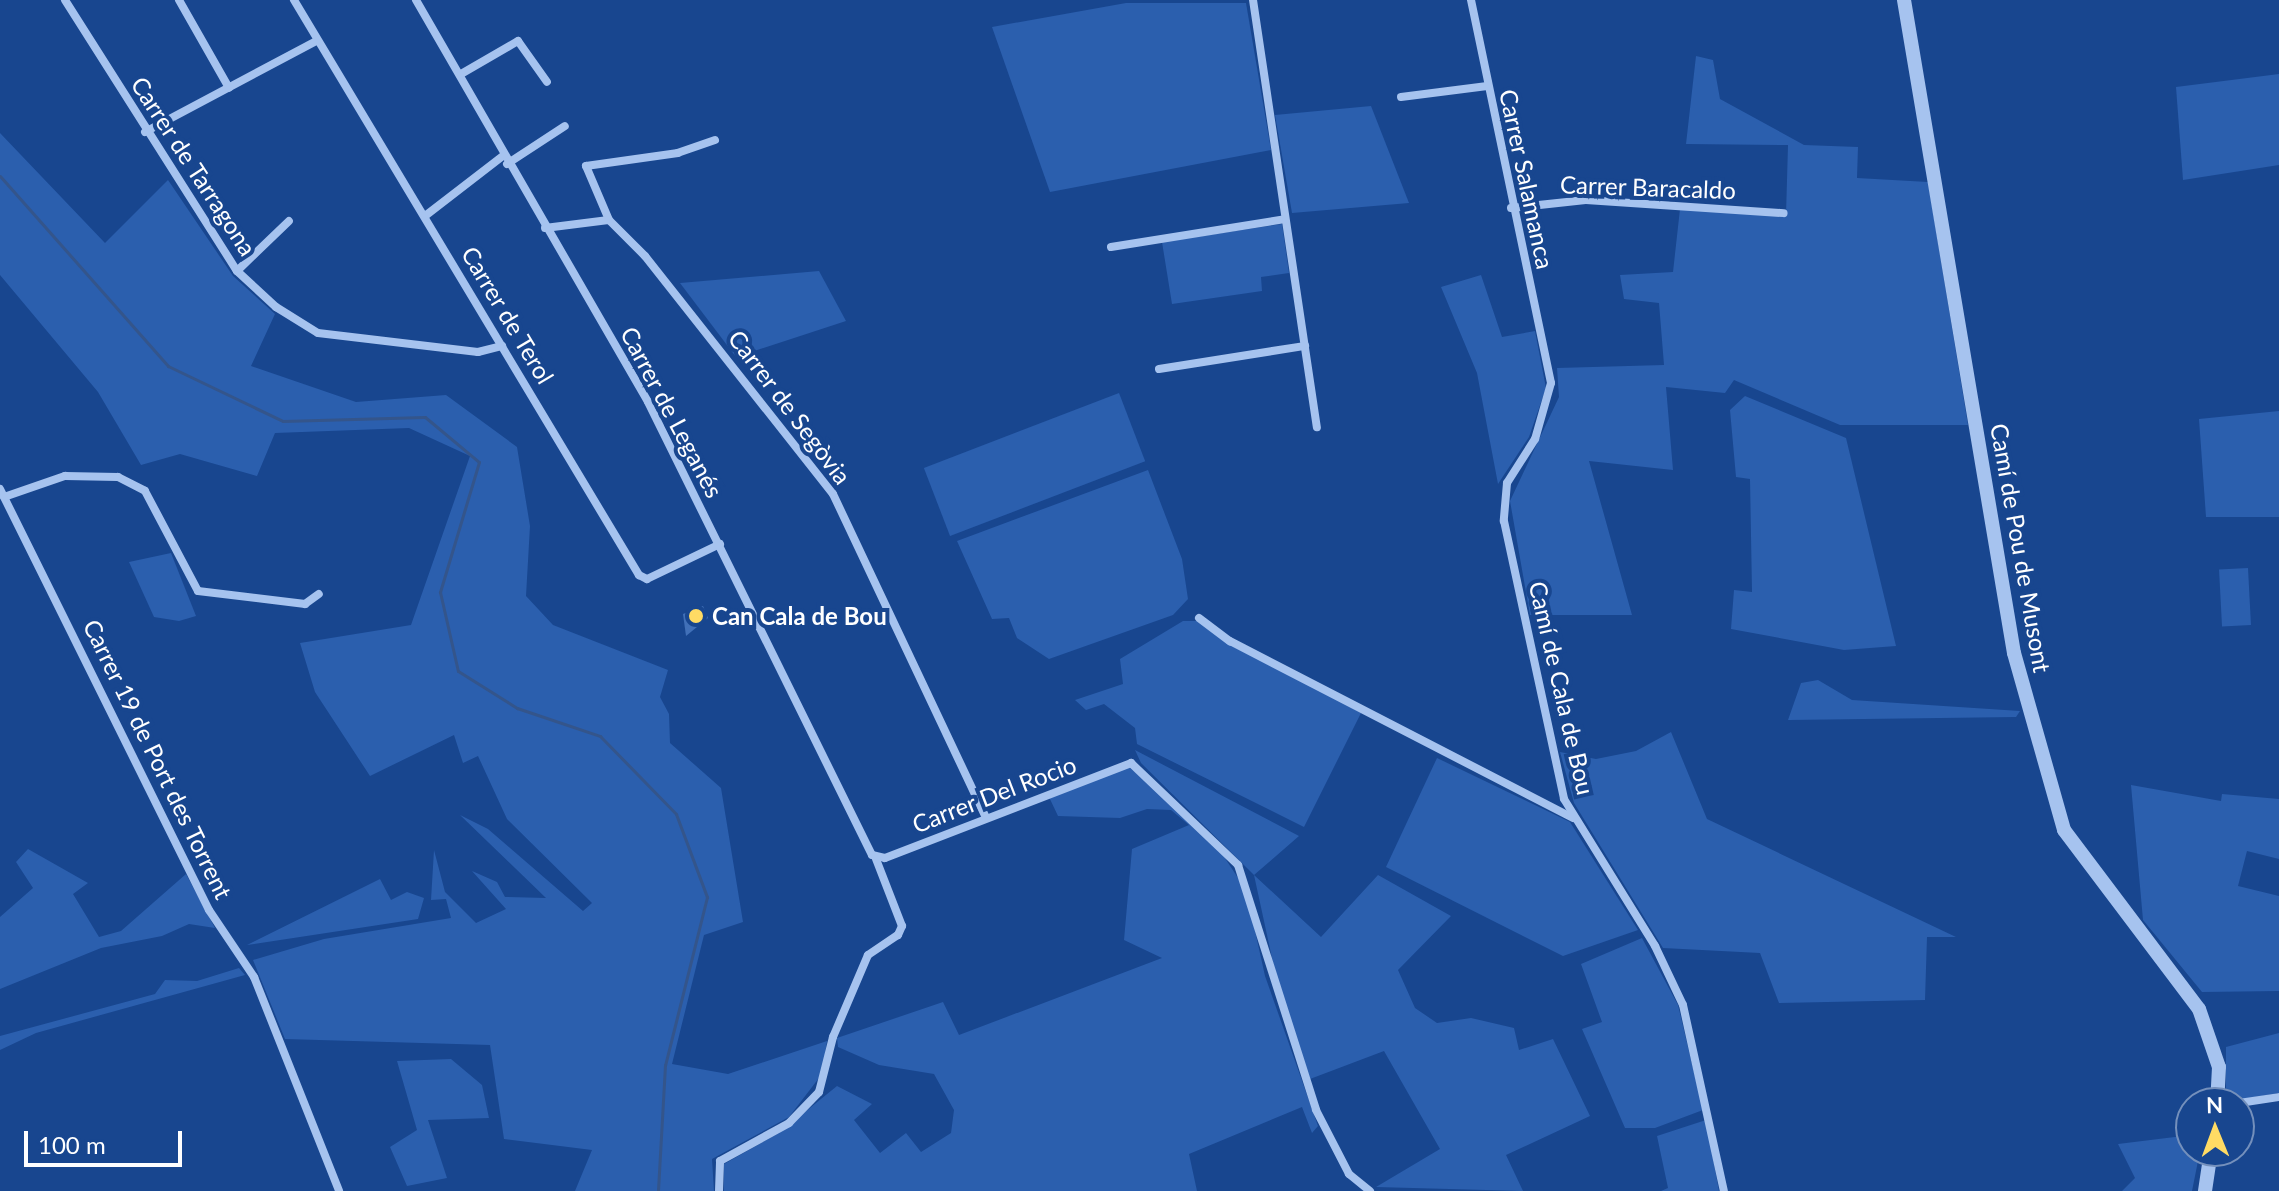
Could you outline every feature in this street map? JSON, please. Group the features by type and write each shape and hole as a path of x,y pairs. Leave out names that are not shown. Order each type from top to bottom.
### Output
{"street":[{"name":"Carrer de Tarragona","path":"65,0 145,132 237,271 318,333 478,352 502,346"},
{"path":"179,0 229,88"},
{"name":"Carrer de Terol","path":"294,0 639,575 647,579 720,544"},
{"name":"Carrer de Leganés","path":"416,0 461,74 505,160 648,402 874,857 902,926 898,935 868,955 833,1037 819,1092 789,1123 720,1161 719,1191"},
{"path":"1253,0 1317,427"},
{"name":"Carrer Salamanca","path":"1471,0 1511,208 1548,364"},
{"name":"Camí de Pou de Musont","path":"1904,0 2014,653 2064,830 2199,1009 2219,1067 2218,1087"},
{"path":"145,132 316,41"},
{"path":"461,74 518,41 547,82"},
{"path":"1401,97 1487,86"},
{"path":"425,216 505,160 565,126"},
{"name":"Carrer de Segòvia","path":"715,140 678,153 586,166 609,220 645,256 833,494 986,817"},
{"name":"Carrer Baracaldo","path":"1511,208 1586,200 1784,213"},
{"path":"1111,247 1285,219"},
{"path":"545,228 609,220"},
{"path":"237,271 289,221"},
{"path":"1159,369 1305,346"},
{"name":"Camí de Cala de Bou","path":"1548,364 1548,407 1501,500 1559,780 1574,819 1655,946 1683,1005 1724,1191"},
{"path":"2,493 65,476 118,477 145,491 198,591 305,604 319,594"},
{"name":"Carrer 19 de Port des Torrent","path":"2,493 209,910 254,977 339,1191"},
{"path":"1199,618 1230,641 1574,819"},
{"name":"Carrer Del Rocio","path":"874,857 1131,763 1238,865 1316,1110 1349,1174 1370,1191"},
{"path":"2255,1101 2279,1097"},
{"path":"2205,1191 2209,1167"}],"shaded area":[{"path":"1126,3 1246,3 1271,150 1050,192 992,27"},
{"path":"1696,56 1713,60 1720,99 1804,145 1858,147 1857,178 1928,182 1968,425 1840,425 1734,380 1725,393 1666,387 1673,470 1589,461 1632,615 1530,615 1510,501 1559,397 1557,368 1664,365 1659,303 1624,299 1620,275 1673,272 1680,209 1786,215 1788,145 1686,144"},
{"path":"2279,74 2279,165 2183,180 2176,87"},
{"path":"1371,106 1409,203 1292,213 1275,115"},
{"path":"0,133 105,243 168,180 233,276 275,314 251,366 356,402 446,395 517,447 530,526 526,596 553,625 668,670 660,697 669,714 670,743 721,788 743,922 704,935 672,1064 728,1074 827,1041 822,1074 789,1117 712,1159 714,1191 575,1191 592,1150 504,1139 490,1045 285,1039 253,960 324,939 451,918 446,899 431,900 434,850 445,892 476,923 506,909 472,871 497,882 505,897 546,898 460,815 488,829 583,911 592,903 507,819 478,756 463,763 454,735 370,776 315,692 300,643 411,625 470,456 409,428 275,433 257,476 180,454 141,465 98,392 0,275"},
{"path":"1282,224 1289,273 1261,277 1262,291 1172,304 1162,242"},
{"path":"819,271 846,321 736,357 680,283"},
{"path":"1481,275 1502,337 1535,331 1546,388 1529,437 1498,484 1477,373 1441,287"},
{"path":"1119,393 1145,461 950,536 924,468"},
{"path":"1745,396 1846,438 1896,646 1844,650 1731,629 1734,590 1752,592 1750,479 1736,477 1730,410"},
{"path":"2279,411 2279,517 2206,517 2199,419"},
{"path":"1148,470 1182,559 1188,599 1173,615 1049,659 1017,638 1009,618 992,619 957,541"},
{"path":"171,553 196,616 179,621 154,617 129,562"},
{"path":"2248,568 2251,625 2222,626 2219,570"},
{"path":"1183,621 1197,621 1361,713 1304,827 1137,744 1135,728 1104,704 1086,710 1075,700 1123,684 1120,659"},
{"path":"1818,680 1852,700 2020,711 2016,717 1788,720 1801,683"},
{"path":"1671,732 1707,819 1956,937 1927,937 1925,1000 1779,1003 1760,953 1663,948 1574,803 1560,752 1596,759 1636,751"},
{"path":"1135,750 1299,836 1254,875 1141,763"},
{"path":"1437,758 1570,822 1638,930 1563,956 1386,867"},
{"path":"1129,767 1213,840 1246,890 1265,976 1318,1126 1312,1133 1302,1107 1189,1154 1197,1191 724,1191 724,1164 779,1133 837,1086 872,1104 854,1120 880,1153 906,1133 921,1152 951,1133 954,1110 934,1074 879,1065 838,1047 837,1038 943,1002 959,1035 1162,958 1124,940 1132,849 1189,825 1171,810 1147,809 1120,818 1058,816 1049,797"},
{"path":"2131,785 2221,801 2222,794 2279,799 2279,859 2247,851 2238,886 2279,896 2279,991 2202,992 2143,920"},
{"path":"28,849 88,883 73,894 99,937 121,931 186,874 215,928 189,924 162,936 101,948 0,989 0,917 33,888 16,862"},
{"path":"1254,875 1321,937 1378,875 1451,916 1398,970 1415,1008 1437,1023 1471,1018 1514,1028 1519,1050 1553,1039 1590,1116 1506,1155 1523,1191 1376,1187 1440,1149 1384,1051 1310,1079 1277,981"},
{"path":"380,879 391,900 407,892 424,898 418,919 247,945"},
{"path":"1642,938 1678,1005 1703,1110 1655,1128 1625,1128 1582,1029 1602,1022 1581,964"},
{"path":"239,968 245,975 36,1033 0,1050 0,1036 155,994 165,980 197,981"},
{"path":"2279,1033 2279,1093 2255,1097 2255,1087 2226,1087 2226,1047"},
{"path":"451,1059 482,1085 489,1118 428,1120 447,1178 407,1186 390,1147 417,1130 397,1061"},
{"path":"1706,1120 1719,1191 1661,1191 1668,1188 1657,1136"},
{"path":"2175,1137 2175,1167 2197,1167 2192,1191 2122,1191 2135,1178 2118,1144"}],"building":[{"name":"Can Cala de Bou","path":"703,606 708,618 686,636 683,614"}],"waterway":[{"path":"0,176 168,366 283,421 425,417 479,462 440,592 458,671 517,708 600,736 676,814 707,897 665,1065 658,1191"}],"place":[{"name":"Can Cala de Bou","path":"696,616"}]}
